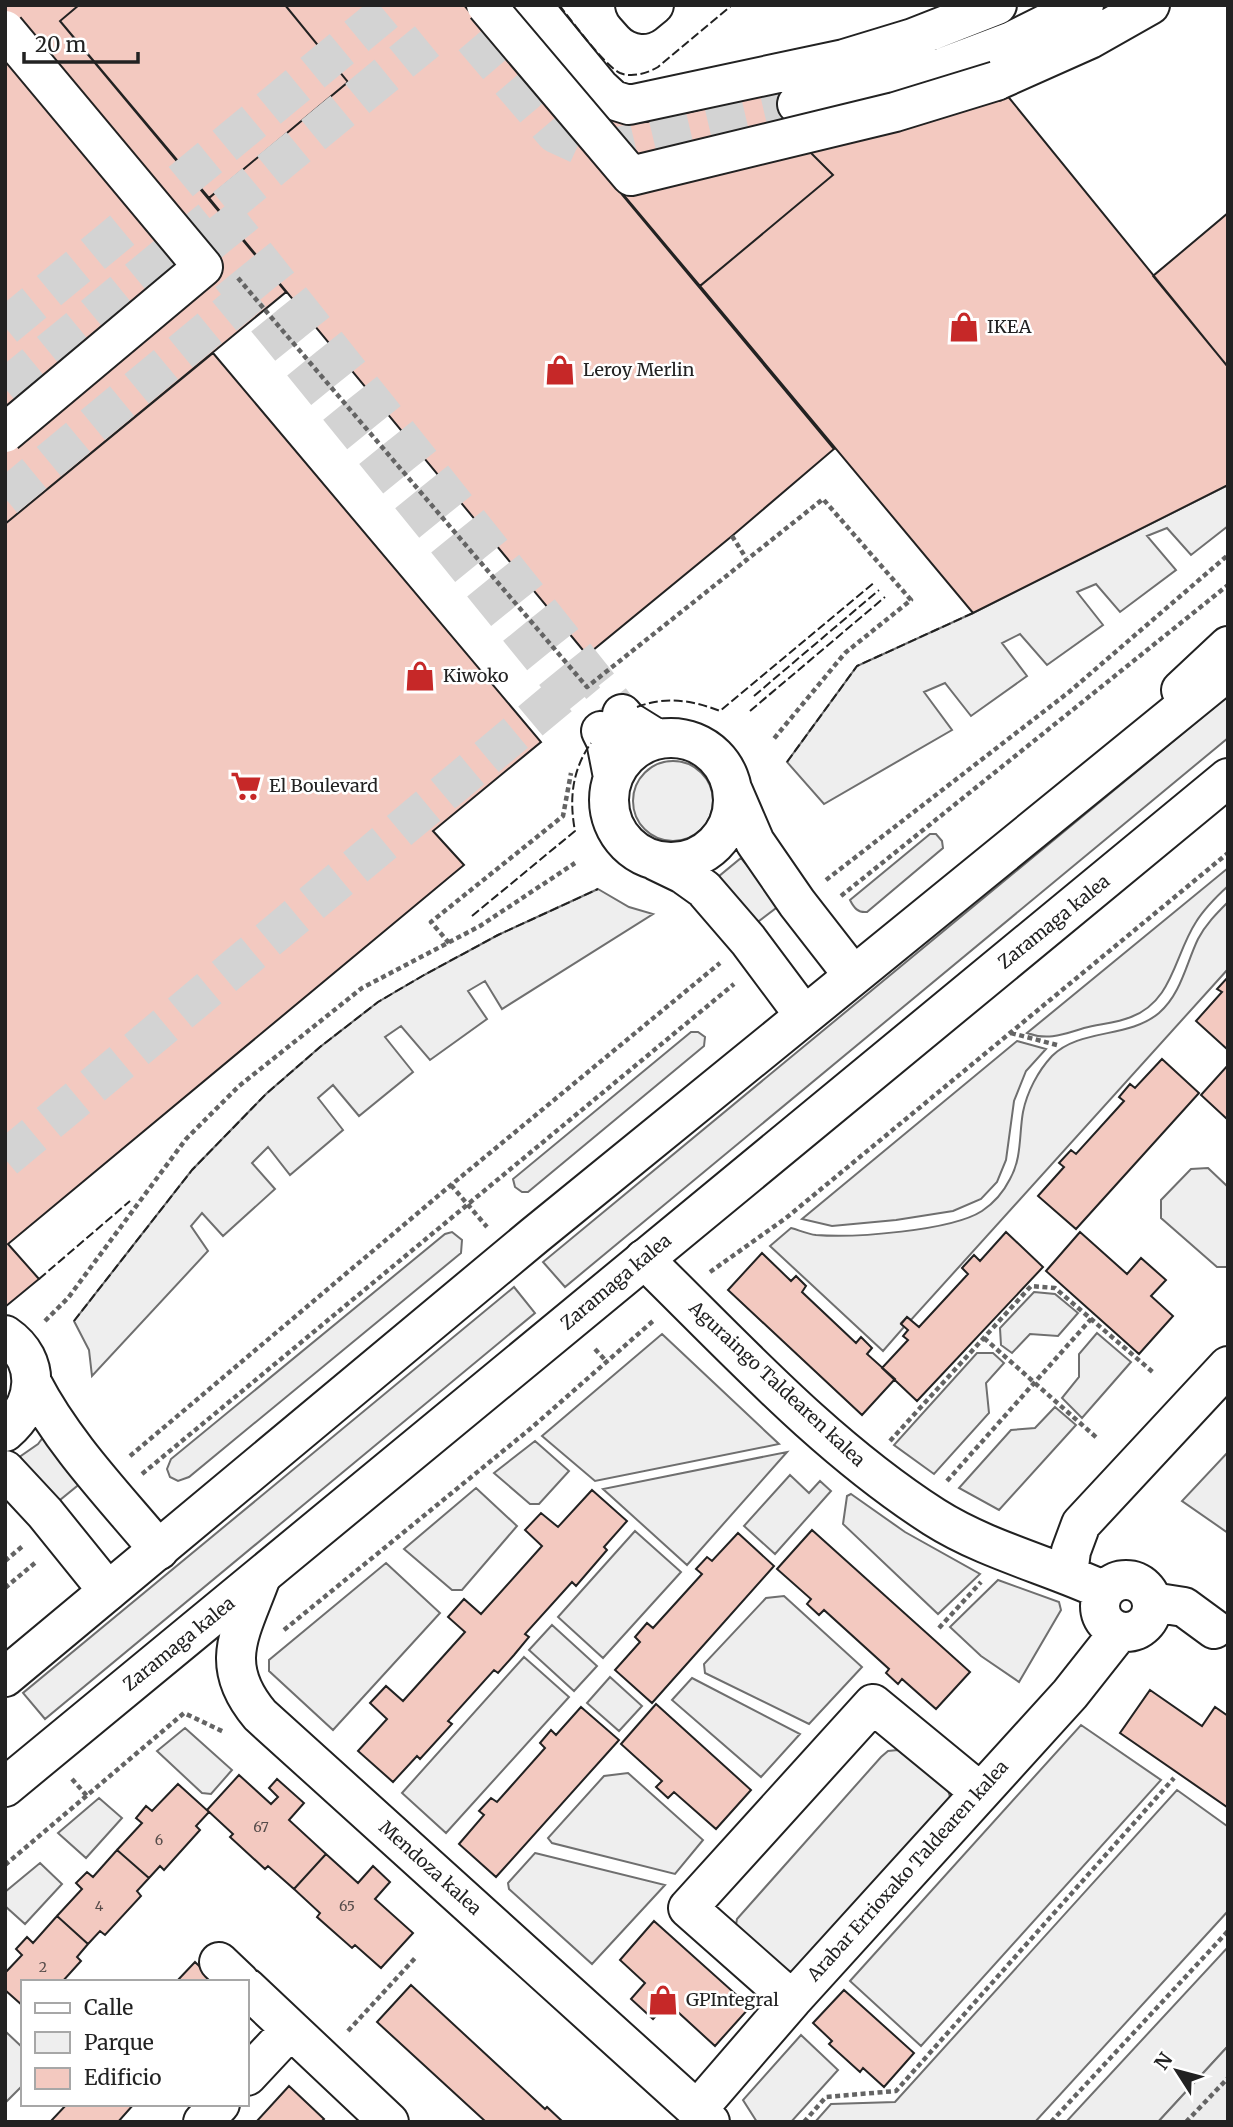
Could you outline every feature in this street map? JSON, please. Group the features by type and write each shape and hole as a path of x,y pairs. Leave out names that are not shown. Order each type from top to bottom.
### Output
{"main road":[{"path":"486,5 631,176 895,112 996,82 1090,40 1150,5"},
{"path":"532,5 600,88 614,100 629,105 844,59 914,38 997,5"},
{"path":"635,5 643,15 654,5"},
{"path":"797,104 930,72 1012,41 1084,5"},
{"path":"5,30 203,267 10,420"},
{"path":"1054,811 1228,646"},
{"path":"5,1677 534,1236 1228,671"},
{"path":"657,739 628,721 602,715 613,776 609,803 615,828 625,843 639,854 683,874 704,889 756,950 804,1015"},
{"path":"613,776 624,759 639,746 657,739 675,738 706,748 719,760 728,774 755,842 853,975"},
{"name":"Zaramaga kalea","path":"5,1787 1228,778"},
{"path":"656,861 676,862 696,858 713,846 726,830 733,811 733,791"},
{"name":"Aguraingo Taldearen kalea","path":"644,1259 839,1447 889,1486 935,1518 968,1536 1105,1591"},
{"path":"5,1335 26,1359 32,1384 54,1421 159,1550"},
{"path":"1068,1574 1071,1551 1081,1524 1228,1366"},
{"path":"5,1432 25,1411 32,1384"},
{"path":"5,1470 108,1591"},
{"name":"Mendoza kalea","path":"261,1577 236,1650 236,1672 244,1696 260,1715 703,2116"},
{"path":"1126,1580 1138,1583 1148,1591 1152,1602 1151,1615 1144,1626 1132,1632 1119,1632 1108,1626 1101,1615 1100,1603 1105,1591 1114,1583 1126,1580"},
{"path":"1152,1602 1184,1607 1223,1627"},
{"name":"Arabar Errioxako Taldearen kalea","path":"703,2116 792,2000 1070,1694 1119,1632"},
{"path":"792,2000 688,1908 725,1867 873,1704 980,1792"},
{"path":"248,1989 387,2121"},
{"path":"248,2075 290,2030"},
{"path":"204,2122 218,2106"}],"path":[{"path":"265,310 587,687 602,715"},
{"path":"587,687 823,499 911,600 845,653 772,741"},
{"path":"732,536 746,558"},
{"path":"804,912 1069,692 1228,555"},
{"path":"804,912 1228,585"},
{"path":"449,943 431,922 563,816 572,764"},
{"path":"284,1630 530,1429 703,1276 786,1218 1228,853"},
{"path":"68,1298 186,1139 239,1086 362,988 480,926 575,863"},
{"path":"108,1488 451,1185 756,950"},
{"path":"108,1488 756,950"},
{"path":"1010,1033 1057,1045"},
{"path":"885,1446 1031,1286 1055,1288 1155,1374"},
{"path":"942,1486 1091,1319"},
{"path":"984,1338 1097,1438"},
{"path":"5,1561 58,1530"},
{"path":"5,1588 58,1530"},
{"path":"5,1865 184,1713 240,1739 260,1715"},
{"path":"804,2122 826,2096 896,2091 1174,1778"},
{"path":"1051,2122 1228,1931"},
{"path":"323,2060 416,1957"},
{"path":"1186,2122 1228,2078"}],"green space":[{"path":"1226,486 1228,526 1191,555 1167,528 1147,536 1176,570 1120,612 1096,584 1077,592 1103,625 1047,665 1020,634 1002,643 1027,676 971,716 945,683 924,692 952,730 824,804 787,762 857,666 973,613"},
{"path":"1228,696 1228,738 565,1287 543,1262"},
{"path":"673,761 688,764 701,773 710,786 713,801 710,816 701,829 688,838 673,841 658,838 645,829 636,816 633,801 636,786 645,773 658,764"},
{"path":"930,834 936,834 942,841 943,848 867,912 855,908 850,900"},
{"path":"741,858 780,905 755,924 718,877"},
{"path":"1228,868 1228,886 1199,917 1164,989 1145,1010 1126,1019 1056,1036 1027,1033"},
{"path":"598,889 629,907 653,914 502,1009 485,981 468,991 487,1019 430,1060 401,1026 385,1037 413,1072 359,1116 333,1085 318,1098 343,1130 290,1175 268,1147 252,1163 275,1189 223,1236 202,1213 191,1226 208,1251 92,1376 89,1350 74,1321 192,1170 266,1094 378,1002 498,935"},
{"path":"1228,902 1228,969 911,1320 907,1317 901,1323 904,1327 883,1351 770,1246 791,1228 832,1236 901,1232 948,1224 986,1208 1002,1192 1014,1171 1025,1104 1042,1068 1063,1047 1090,1037 1133,1027 1159,1013 1178,988 1201,934"},
{"path":"691,1032 698,1032 705,1037 704,1046 528,1192 522,1192 515,1187 513,1179"},
{"path":"1017,1041 1046,1049 1026,1071 1014,1101 1006,1160 997,1182 981,1199 953,1211 896,1220 832,1226 802,1219"},
{"path":"1208,1168 1228,1187 1228,1267 1217,1267 1161,1218 1161,1200 1191,1169"},
{"path":"452,1232 462,1240 461,1253 189,1477 178,1481 170,1477 167,1469 171,1459 445,1234"},
{"path":"514,1287 535,1313 45,1719 23,1693"},
{"path":"1034,1292 1055,1294 1078,1313 1058,1336 1030,1334 1012,1353 1001,1345 1000,1328"},
{"path":"1097,1333 1131,1362 1082,1418 1062,1398 1079,1377 1079,1354"},
{"path":"662,1334 779,1444 595,1481 542,1436"},
{"path":"977,1353 993,1353 1004,1363 986,1383 989,1413 934,1474 894,1445"},
{"path":"1055,1407 1076,1425 999,1510 959,1488 1011,1430 1035,1428"},
{"path":"44,1436 82,1482 55,1504 18,1458 38,1444"},
{"path":"535,1441 569,1471 539,1504 530,1504 494,1473"},
{"path":"787,1452 687,1565 603,1489"},
{"path":"1228,1452 1228,1533 1182,1501"},
{"path":"790,1475 809,1493 820,1481 831,1491 775,1554 744,1526"},
{"path":"476,1488 517,1526 462,1590 452,1590 404,1549"},
{"path":"851,1494 905,1532 980,1574 938,1614 843,1524 847,1496"},
{"path":"635,1531 681,1572 603,1658 558,1617"},
{"path":"386,1563 440,1613 333,1730 269,1671 269,1660"},
{"path":"998,1580 1059,1602 1061,1610 1019,1682 981,1656 950,1627"},
{"path":"784,1596 862,1667 809,1724 705,1673 704,1664 766,1598"},
{"path":"552,1625 597,1666 574,1691 529,1650"},
{"path":"524,1657 569,1697 446,1833 402,1793"},
{"path":"610,1677 642,1706 619,1731 587,1703"},
{"path":"692,1678 800,1734 761,1777 672,1700"},
{"path":"1081,1725 1161,1780 921,2046 850,1981"},
{"path":"185,1728 232,1770 211,1794 202,1793 157,1751"},
{"path":"898,1750 948,1790 950,1797 947,1806 790,1977 735,1930 737,1919 881,1757 888,1751"},
{"path":"628,1773 703,1840 675,1874 552,1843 548,1838 604,1776"},
{"path":"1177,1790 1227,1826 1228,1911 1035,2122 815,2122 831,2104 895,2102"},
{"path":"99,1798 122,1818 86,1858 58,1833"},
{"path":"535,1853 665,1885 592,1964 509,1889 508,1883"},
{"path":"40,1863 62,1884 25,1924 5,1906 5,1892"},
{"path":"1228,1947 1228,2046 1158,2122 1066,2122"},
{"path":"5,2031 21,2046 21,2087 5,2103"},
{"path":"801,2035 838,2070 791,2122 757,2122 743,2100"}],"shaded area":[{"path":"1228,2046 1228,2122 1158,2122"}],"building":[{"path":"5,5 79,5 60,21 286,292 5,524"},
{"path":"79,5 285,5 348,82 209,198 60,21"},
{"name":"Leroy Merlin","path":"285,5 464,5 834,449 587,655 209,198 348,82"},
{"path":"464,5 505,5 607,118 622,123 647,122 793,88 805,147 833,175 700,286"},
{"name":"IKEA","path":"1006,94 1228,367 1228,485 973,613 700,286 833,175 805,147"},
{"path":"1228,213 1228,367 1153,276"},
{"name":"El Boulevard","path":"213,353 541,742 433,831 464,865 8,1244 39,1279 5,1307 5,524"},
{"path":"1228,977 1228,1050 1196,1021 1222,992 1217,989"},
{"path":"1162,1059 1199,1093 1076,1229 1038,1196 1064,1167 1059,1163 1071,1150 1076,1154 1124,1101 1119,1097 1130,1084 1135,1088"},
{"path":"1228,1065 1228,1120 1201,1095"},
{"path":"1006,1232 1043,1267 917,1401 882,1368 908,1340 903,1336 908,1330 901,1324 907,1317 919,1327 968,1274 962,1268 974,1255 980,1261"},
{"path":"1080,1232 1127,1274 1141,1258 1166,1280 1151,1296 1173,1316 1139,1354 1046,1271"},
{"path":"762,1253 791,1281 796,1276 806,1286 802,1292 856,1343 861,1337 872,1348 867,1354 895,1379 862,1415 728,1290"},
{"path":"592,1490 627,1521 604,1547 607,1550 576,1586 572,1582 525,1634 529,1637 498,1673 494,1670 448,1721 452,1724 420,1759 417,1756 393,1782 358,1751 387,1719 370,1703 386,1686 403,1701 465,1632 448,1617 464,1599 481,1614 542,1546 525,1530 541,1513 558,1527"},
{"path":"812,1530 970,1672 936,1709 902,1679 898,1684 886,1673 889,1669 824,1610 819,1615 807,1604 811,1599 777,1569"},
{"path":"738,1533 774,1566 652,1703 615,1670 640,1642 635,1637 647,1623 653,1628 702,1574 696,1569 707,1557 712,1561"},
{"path":"1150,1690 1202,1726 1215,1707 1228,1716 1227,1807 1120,1733"},
{"path":"656,1704 751,1790 716,1829 674,1792 668,1798 656,1787 662,1781 621,1744"},
{"path":"581,1707 619,1740 496,1877 459,1844 484,1815 479,1811 491,1798 497,1802 545,1748 540,1743 551,1730 556,1735"},
{"path":"239,1775 271,1804 278,1797 269,1788 277,1779 304,1803 289,1820 326,1854 294,1889 268,1866 265,1869 230,1837 233,1834 207,1810"},
{"path":"178,1784 209,1812 196,1826 200,1830 164,1870 160,1866 149,1878 117,1850 142,1823 136,1818 146,1806 152,1811"},
{"path":"117,1850 149,1878 137,1891 141,1896 105,1935 100,1931 88,1944 57,1916 82,1889 76,1883 87,1872 93,1877"},
{"path":"326,1854 358,1883 373,1866 390,1882 375,1899 413,1933 381,1968 355,1945 352,1948 317,1917 320,1913 294,1889"},
{"path":"57,1916 88,1944 77,1957 81,1961 64,1980 21,1980 21,2004 5,1990 5,1973 22,1955 16,1949 27,1937 33,1943"},
{"path":"654,1921 750,2007 715,2046 668,2003 653,2019 631,1999 645,1983 620,1960"},
{"path":"195,1962 214,1980 178,1980"},
{"path":"411,1985 545,2109 547,2107 563,2122 486,2122 377,2022"},
{"path":"844,1990 914,2053 884,2087 863,2068 860,2072 829,2044 832,2041 813,2023"},
{"path":"289,2086 324,2119 321,2122 256,2122"},
{"path":"65,2106 132,2106 118,2122 50,2122"}],"tunnel":[{"path":"5,327 392,7"},
{"path":"473,38 555,134 581,146 614,147 797,104"},
{"path":"5,388 427,41"},
{"path":"220,210 622,714"},
{"path":"194,231 584,710"},
{"path":"5,498 268,280"},
{"path":"5,1159 588,673"}],"fence":[{"path":"559,5 613,68 630,75 645,73 658,67 732,5"},
{"path":"637,707 658,701 678,701 720,711 875,582"},
{"path":"754,696 879,590"},
{"path":"750,711 885,597"},
{"path":"787,762 857,666 973,613"},
{"path":"472,916 575,831 572,796 576,774 591,743"},
{"path":"74,1321 192,1170 266,1094 320,1047 378,1002 424,975 498,935 598,889"},
{"path":"39,1279 130,1201"}],"place":[{"name":"IKEA","path":"964,327"},
{"name":"Leroy Merlin","path":"560,370"},
{"name":"Kiwoko","path":"420,676"},
{"name":"El Boulevard","path":"246,786"},
{"name":"GPIntegral","path":"663,2000"}]}
